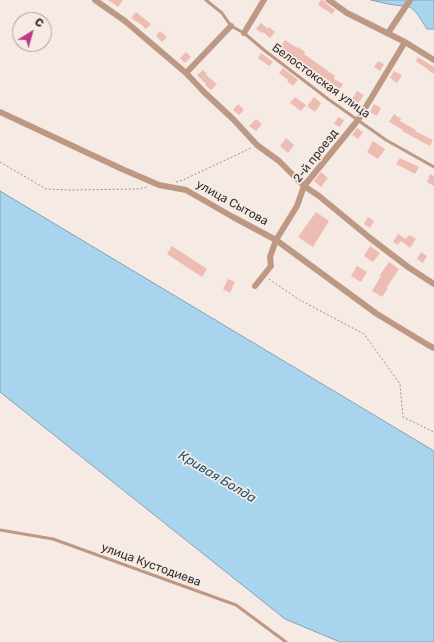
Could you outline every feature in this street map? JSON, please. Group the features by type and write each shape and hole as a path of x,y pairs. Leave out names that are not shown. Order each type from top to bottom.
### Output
{"street":[{"path":"95,0 125,21 186,73 257,145 279,161 304,186 319,196 401,262 434,284"},
{"path":"244,33 264,0"},
{"path":"329,0 347,13 405,42 434,60"},
{"path":"388,33 410,0"},
{"path":"186,73 231,26"},
{"name":"2-й проезд","path":"255,286 272,266 270,257 276,240 296,206 304,186 358,120 405,42"},
{"name":"улица Сытова","path":"0,112 159,185 186,190 276,240 377,314 434,348"}],"lane":[{"name":"Белостокская улица","path":"206,0 222,13 231,26 244,33 283,65 358,120 386,140 434,167"},
{"name":"улица Кустодиева","path":"0,530 53,539 236,605 286,642"}],"path":[{"path":"264,275 298,299 364,334 400,384 403,417 434,432"}],"water":[{"path":"371,0 434,0 434,29 427,29 416,12 410,7"},
{"name":"Кривая Болда","path":"0,191 434,451 434,642 340,642 285,619 0,392"}],"building":[{"path":"108,0 123,0 118,7"},
{"path":"321,0 325,1 335,10 332,14 318,5"},
{"path":"136,12 151,24 146,29 131,18"},
{"path":"261,23 268,29 269,27 275,32 270,38 263,32 262,33 256,29"},
{"path":"160,31 167,37 162,42 156,36"},
{"path":"285,40 305,52 304,54 335,76 334,79 343,84 340,89 299,60 298,62 280,48"},
{"path":"186,52 191,57 185,63 180,58"},
{"path":"261,53 273,62 269,66 258,58"},
{"path":"418,57 434,67 434,74 416,61"},
{"path":"378,61 384,64 380,71 374,67"},
{"path":"283,68 298,80 293,86 279,73"},
{"path":"203,70 207,74 206,75 217,84 211,90 197,75"},
{"path":"394,71 402,75 397,83 390,78"},
{"path":"357,91 364,95 358,103 352,99"},
{"path":"295,97 306,105 301,111 290,103"},
{"path":"314,97 321,103 315,112 307,106"},
{"path":"238,104 244,110 239,115 233,110"},
{"path":"374,104 381,108 377,116 370,112"},
{"path":"394,114 401,119 400,121 416,130 415,131 433,140 430,146 389,122"},
{"path":"338,117 344,120 340,127 334,124"},
{"path":"256,119 262,124 256,131 249,126"},
{"path":"357,128 363,132 358,139 352,135"},
{"path":"286,138 294,145 288,153 280,146"},
{"path":"373,141 385,149 378,159 367,152"},
{"path":"400,158 419,167 415,174 396,164"},
{"path":"306,163 310,167 305,174 300,171"},
{"path":"321,172 328,178 321,187 314,181"},
{"path":"430,174 434,176 434,186 427,182"},
{"path":"316,212 329,221 313,247 298,237"},
{"path":"368,217 374,221 370,228 364,224"},
{"path":"398,234 406,239 409,235 416,239 410,248 401,241 398,245 393,242"},
{"path":"172,246 207,269 202,277 167,254"},
{"path":"370,246 380,253 373,262 364,256"},
{"path":"421,252 427,256 423,263 417,259"},
{"path":"389,262 399,269 382,297 372,291"},
{"path":"357,266 367,272 361,282 351,276"},
{"path":"228,279 235,282 230,293 223,289"}]}
